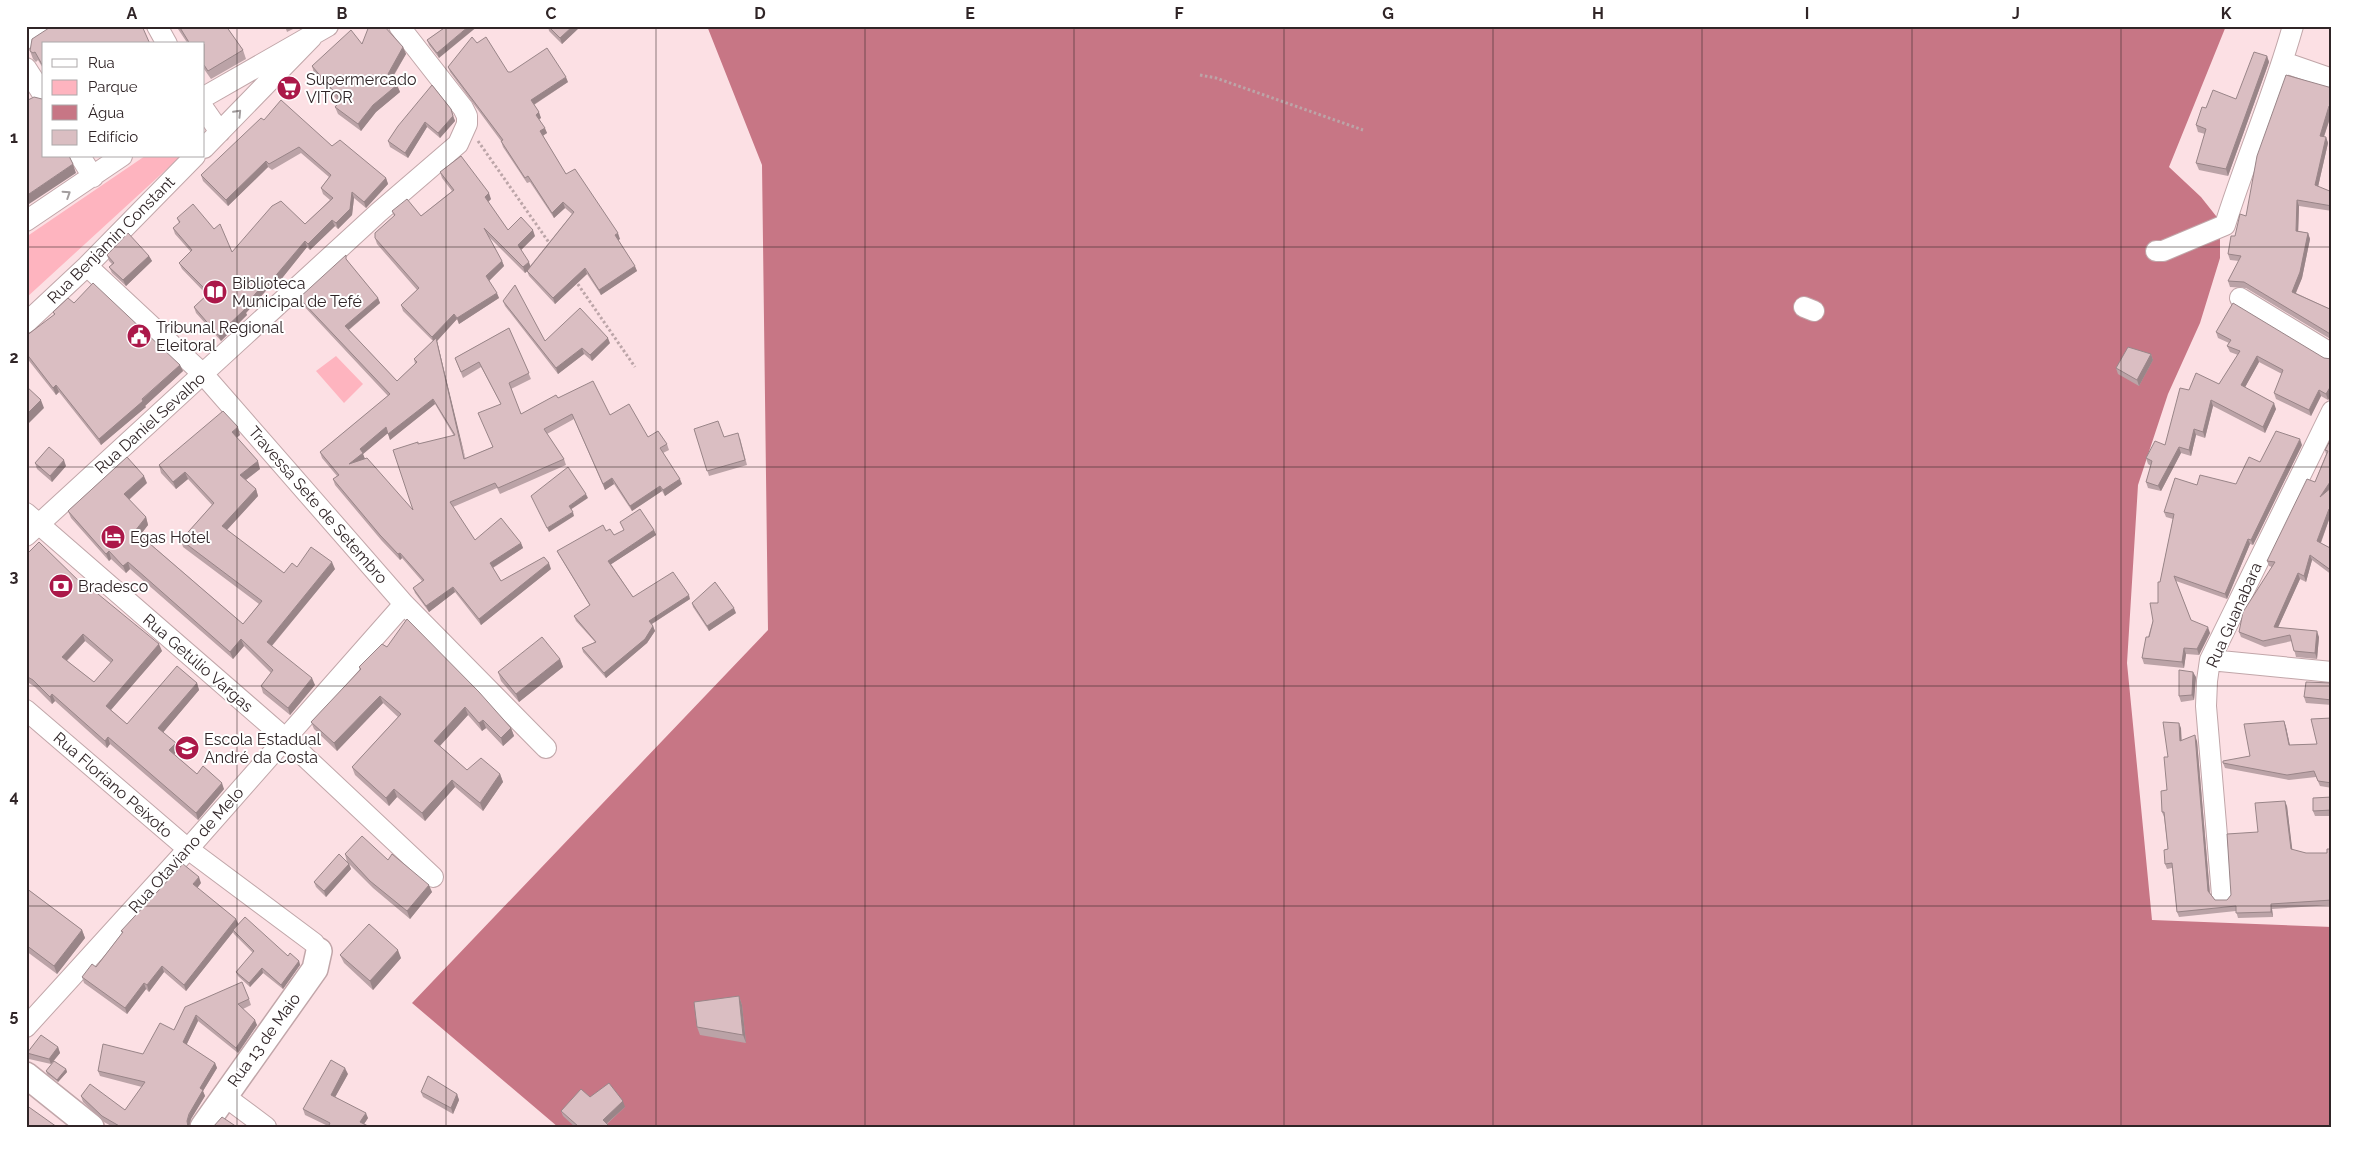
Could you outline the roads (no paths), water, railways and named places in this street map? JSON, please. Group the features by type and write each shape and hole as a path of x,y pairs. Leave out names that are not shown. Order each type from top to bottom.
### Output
{"street":[{"path":"26,36 45,26"},
{"path":"157,26 166,42"},
{"name":"Rua Daniel Sevalho","path":"30,525 203,374 379,212 458,144 467,124 467,116 399,26"},
{"path":"2159,251 2225,225 2253,140 2283,62 2293,26"},
{"path":"205,96 320,31"},
{"path":"205,147 320,31"},
{"path":"2283,62 2332,79"},
{"path":"26,68 42,93"},
{"path":"205,111 220,132"},
{"path":"81,158 93,177"},
{"path":"26,221 119,158"},
{"name":"Rua Benjamin Constant","path":"26,323 87,266 193,158"},
{"name":"Travessa Sete de Setembro","path":"87,266 203,374 404,604 546,748"},
{"path":"2240,298 2332,354"},
{"name":"Rua Guanabara","path":"2222,895 2206,706 2206,681 2210,660 2332,411"},
{"name":"Rua Getúlio Vargas","path":"30,525 286,739 433,877"},
{"name":"Rua Otaviano de Melo","path":"26,1027 188,849 404,604"},
{"path":"2210,660 2332,672"},
{"name":"Rua Floriano Peixoto","path":"26,710 188,849 314,943 319,951"},
{"name":"Rua 13 de Maio","path":"203,1127 223,1096 315,968 319,951"},
{"path":"26,1075 91,1127"},
{"path":"223,1096 266,1127"}],"water":[{"path":"707,26 2226,26 2169,167 2201,197 2220,221 2220,258 2200,323 2168,394 2138,485 2127,663 2152,920 2332,927 2332,1127 558,1127 412,1003 768,630 762,165"}],"place":[{"name":"Supermercado VITOR","path":"289,88"},
{"name":"Biblioteca Municipal de Tefé","path":"215,292"},
{"name":"Tribunal Regional Eleitoral","path":"139,336"},
{"name":"Egas Hotel","path":"113,537"},
{"name":"Bradesco","path":"61,586"},
{"name":"Escola Estadual André da Costa","path":"187,748"}]}
